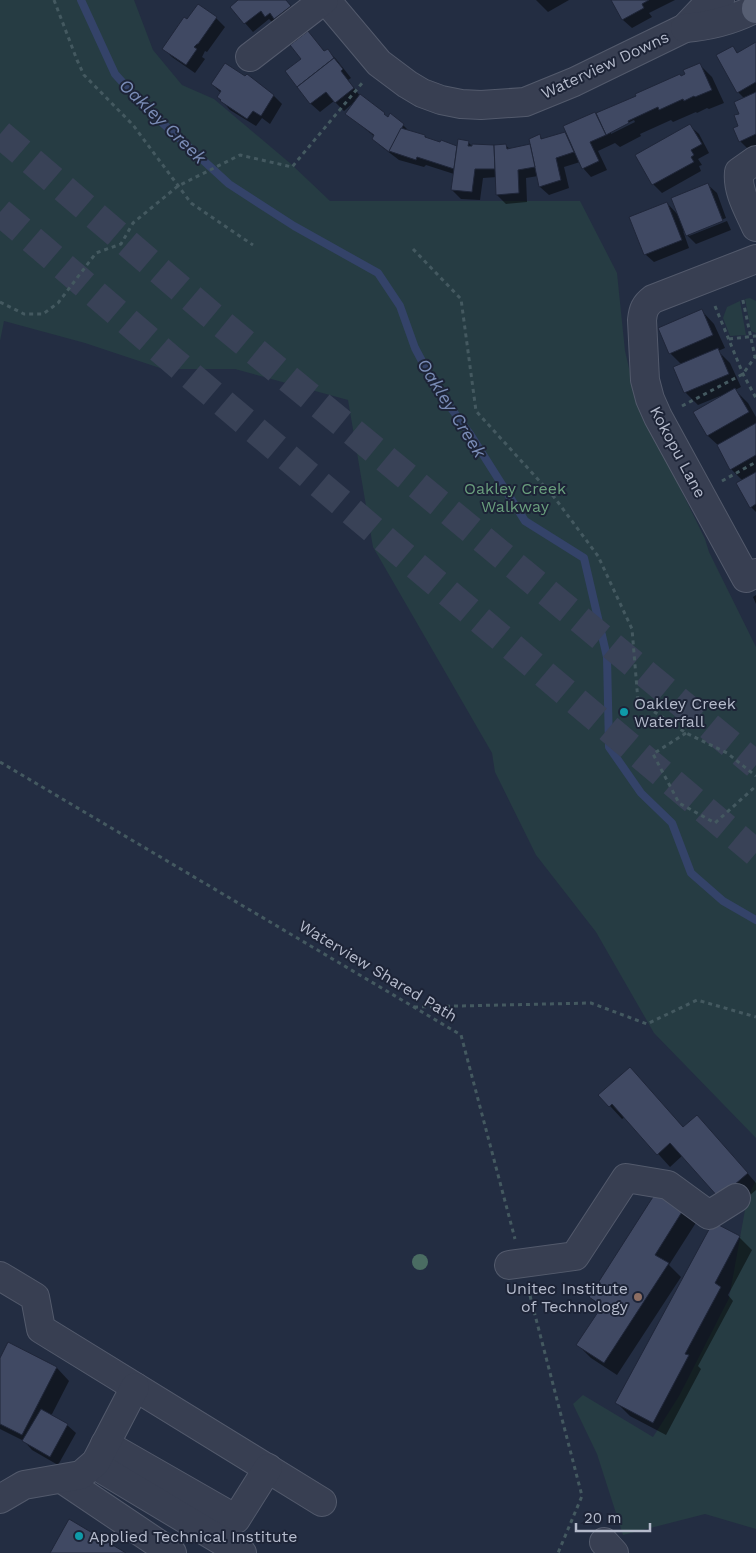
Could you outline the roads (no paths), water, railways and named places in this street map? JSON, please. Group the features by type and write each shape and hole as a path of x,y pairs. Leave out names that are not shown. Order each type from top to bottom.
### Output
{"street":[{"name":"Waterview Downs","path":"325,0 379,63 393,75 422,93 441,100 461,104 503,104 532,99 574,82 685,28 739,18 756,8"},
{"path":"250,57 325,0"},
{"name":"Waterview Downs","path":"685,28 703,9 720,0"},
{"path":"756,160 739,172 738,180 756,227"},
{"name":"Kokopu Lane","path":"756,259 653,300 646,304 642,320 645,380 650,399 658,417 746,578 756,573"},
{"path":"515,1264 575,1256 626,1178 668,1185 709,1215 736,1198"},
{"path":"0,1276 35,1297 41,1329 322,1502"},
{"path":"0,1499 24,1485 81,1475 101,1453 135,1387"},
{"path":"101,1453 236,1519 268,1468"},
{"path":"101,1453 106,1472 237,1552"},
{"path":"62,1479 172,1553"}],"waterway":[{"name":"Oakley Creek","path":"81,0 115,74 144,106 229,184 294,226 378,273 400,306 415,348 437,389 470,434 525,521 584,558 607,657 609,747 641,793 672,823 691,873 723,901 756,920"}],"tunnel":[{"path":"0,134 210,314 756,765"},
{"path":"0,212 756,853"}],"place":[{"name":"Oakley Creek Waterfall","path":"624,712"},
{"name":"Unitec Institute of Technology","path":"638,1297"},
{"name":"Applied Technical Institute","path":"79,1536"}],"park label":[{"name":"Oakley Creek Walkway","path":"515,497"}]}
